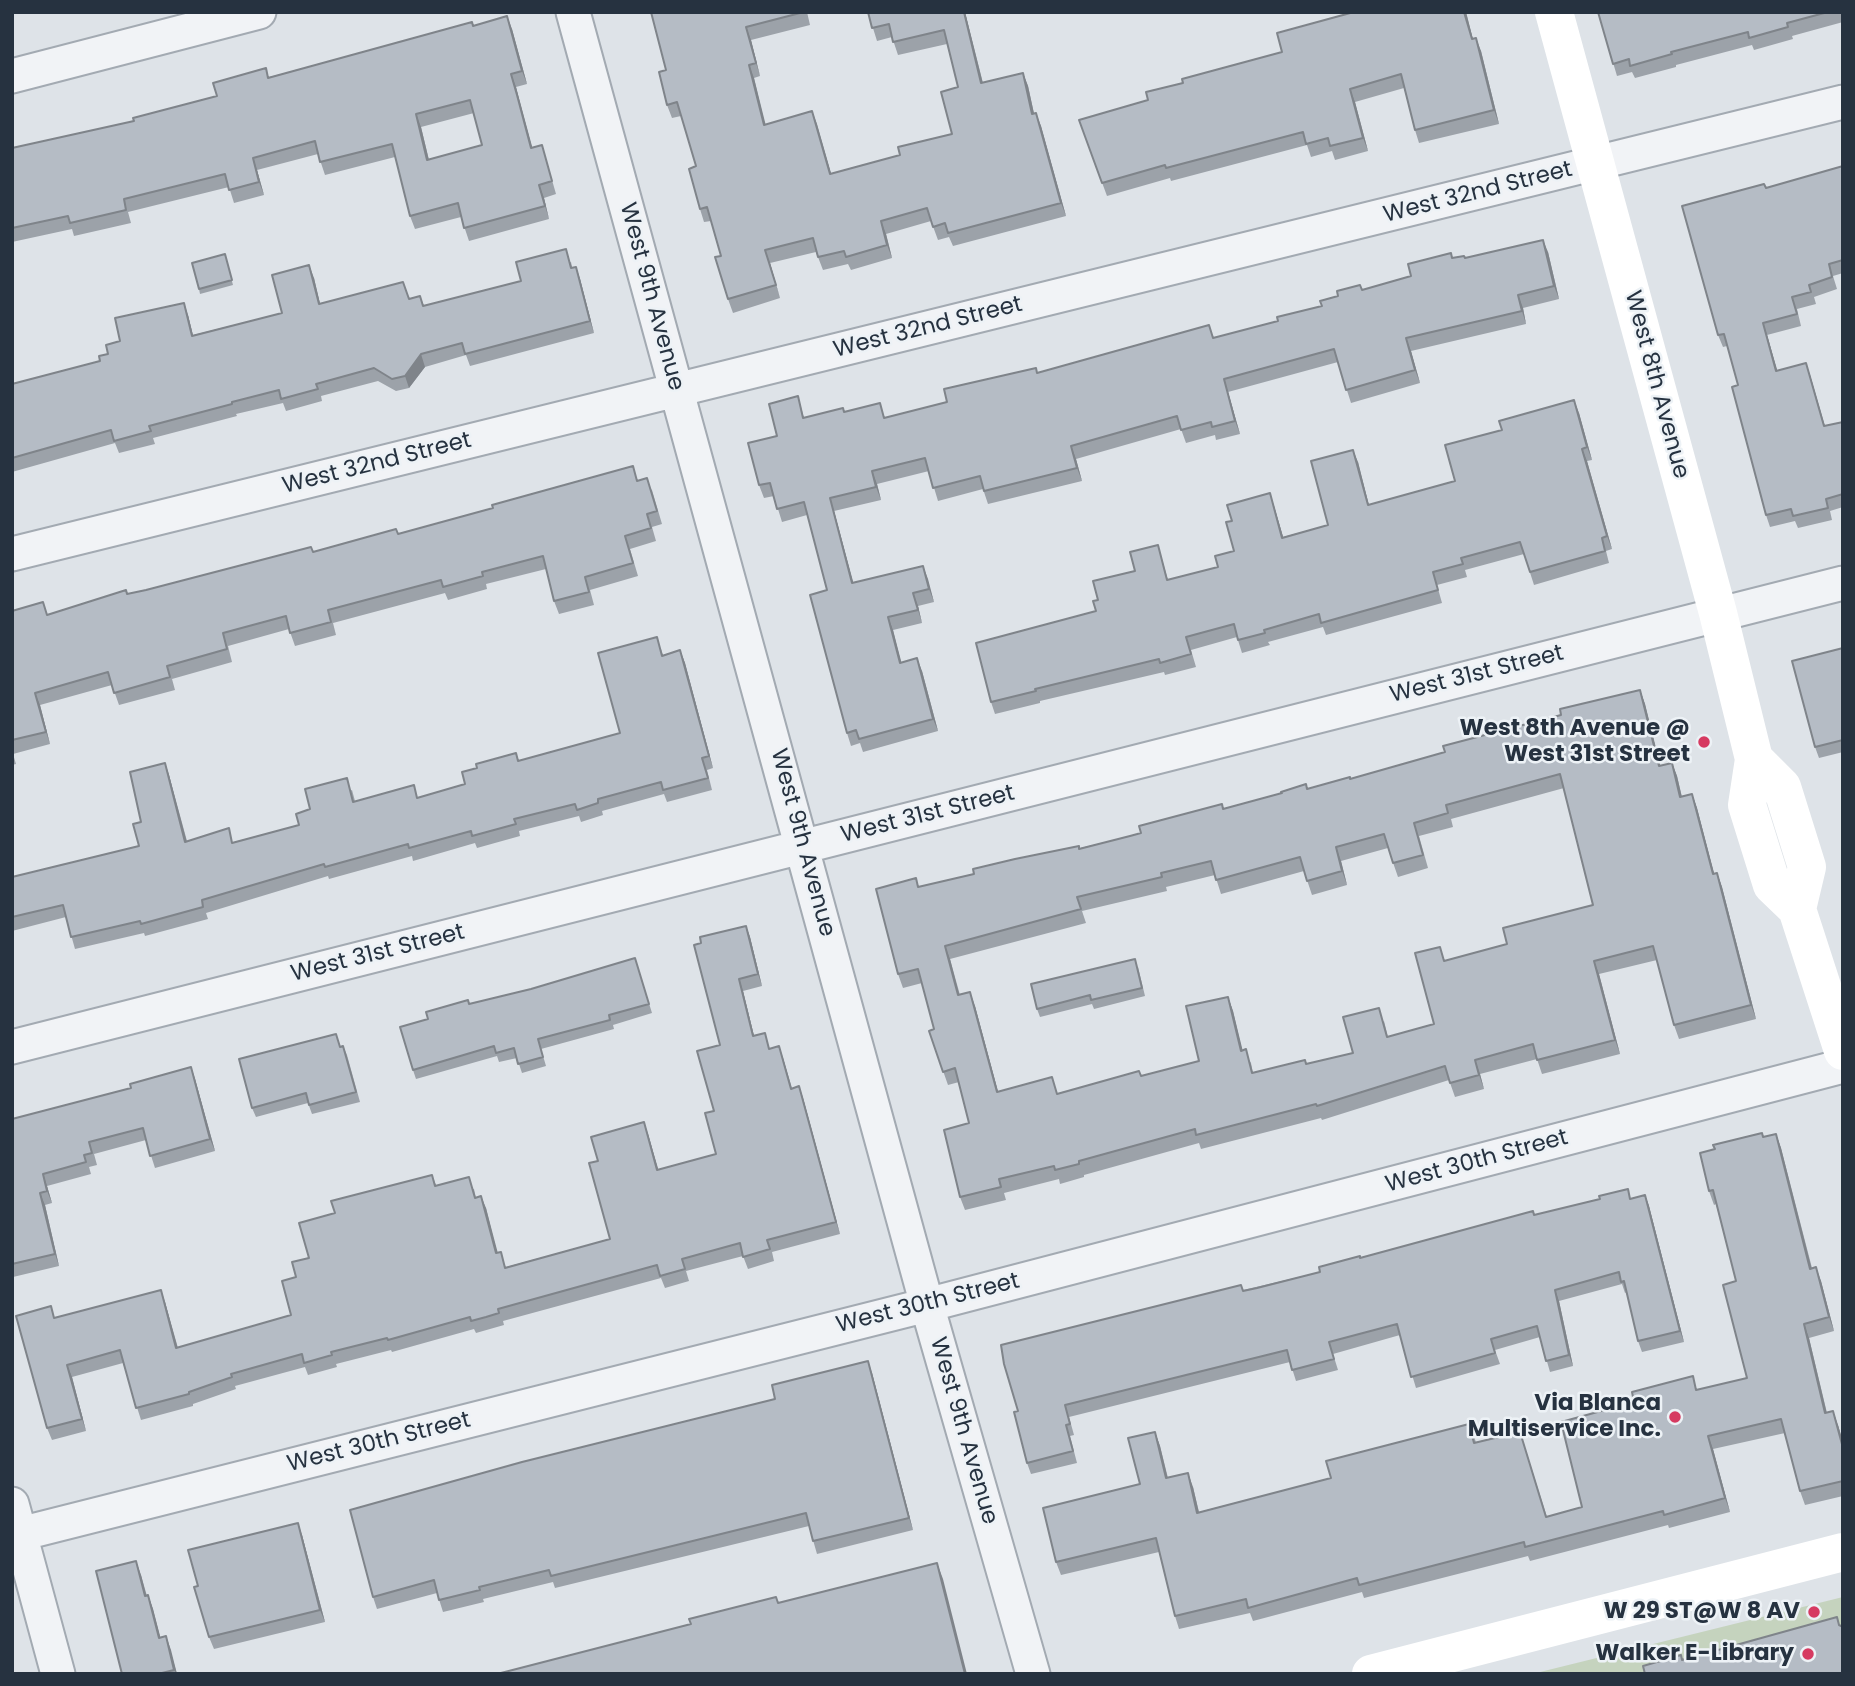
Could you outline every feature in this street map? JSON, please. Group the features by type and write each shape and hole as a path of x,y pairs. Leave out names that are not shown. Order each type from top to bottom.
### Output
{"street":[{"path":"12,76 259,12"},
{"name":"West 9th Avenue","path":"573,12 927,1305 1033,1674"},
{"name":"West 8th Avenue","path":"1554,12 1718,613 1754,759 1782,788 1807,867 1797,909 1843,1051"},
{"name":"West 32nd Street","path":"12,554 1843,102"},
{"name":"West 31st Street","path":"12,1047 1843,583"},
{"name":"West 30th Street","path":"15,1525 927,1305 1843,1066"},
{"path":"15,1525 58,1674"},
{"path":"1371,1674 1843,1552"}],"green space":[{"path":"1843,1597 1843,1674 1532,1674"}],"building":[{"path":"651,12 804,12 746,27 756,63 749,65 764,125 812,111 830,174 900,155 898,147 952,134 941,92 958,87 944,30 893,42 889,24 872,28 868,12 964,12 981,83 1023,73 1032,114 1036,113 1061,203 948,233 945,223 933,227 927,208 881,221 887,245 846,257 844,251 818,257 813,238 765,250 776,285 728,299 715,257 721,256 707,207 700,209 689,169 696,166 677,102 667,105 659,72 666,70"},
{"path":"1354,12 1464,12 1472,39 1476,38 1494,110 1415,130 1401,74 1350,89 1363,138 1330,146 1328,138 1306,144 1303,132 1102,183 1079,120 1148,100 1146,92 1183,83 1182,79 1282,52 1277,33"},
{"path":"1598,12 1828,12 1787,23 1788,27 1749,38 1748,32 1671,52 1672,54 1630,66 1629,59 1613,64"},
{"path":"507,16 522,71 511,74 531,148 542,145 552,181 539,185 545,206 464,228 458,203 410,216 392,144 320,162 315,141 253,158 259,182 229,190 225,174 124,199 126,210 70,223 68,216 12,228 12,148 134,121 133,118 217,96 213,83 266,68 268,78 472,22 473,26","holes":["470,100 482,145 427,160 416,114"]},
{"path":"1843,166 1843,260 1829,264 1832,277 1809,285 1811,292 1792,297 1797,314 1763,323 1776,371 1806,363 1824,426 1843,422 1843,494 1826,499 1828,508 1793,516 1791,509 1766,515 1732,387 1738,385 1724,334 1718,335 1682,206 1764,184 1766,188"},
{"path":"1543,240 1554,286 1518,295 1522,311 1406,338 1415,370 1346,390 1334,349 1224,379 1235,421 1212,427 1211,422 1181,430 1177,416 1071,446 1077,468 984,491 980,476 933,488 925,458 872,471 876,487 830,498 852,583 923,566 929,589 913,593 918,610 888,617 900,663 917,658 933,719 859,739 856,730 847,733 810,595 827,590 804,502 777,509 770,483 759,485 748,443 777,436 769,404 798,396 803,418 843,408 844,412 880,403 884,418 947,402 944,389 1036,368 1037,373 1209,325 1213,338 1278,321 1277,317 1322,306 1320,301 1338,296 1337,291 1360,285 1362,290 1411,276 1408,264 1451,253 1452,258 1465,258"},
{"path":"566,249 571,268 576,267 590,321 465,354 462,343 421,354 405,376 392,379 374,368 316,384 318,389 281,399 279,390 232,402 149,426 151,431 114,441 111,430 12,458 12,384 100,361 99,356 108,354 106,345 120,341 115,318 184,303 192,336 282,313 272,275 309,265 319,304 403,282 409,299 420,296 423,306 521,281 516,262"},
{"path":"225,254 232,280 199,289 192,263"},
{"path":"1574,400 1587,447 1582,449 1607,536 1602,538 1605,551 1530,572 1520,542 1461,558 1463,564 1433,572 1438,590 1321,623 1319,614 1238,640 1234,624 1186,637 1191,654 1160,663 1159,659 991,702 976,643 1096,611 1093,601 1098,600 1093,581 1135,571 1130,552 1158,545 1167,580 1218,567 1215,556 1234,551 1226,522 1232,521 1227,505 1270,493 1282,538 1328,525 1311,461 1353,450 1368,505 1455,481 1445,445 1502,430 1499,421"},
{"path":"633,466 637,481 647,478 657,511 647,514 651,528 625,536 633,563 585,577 589,592 554,601 543,556 482,572 483,576 443,587 441,580 328,610 331,622 290,633 286,616 223,633 227,649 167,666 170,677 114,693 108,672 35,693 46,732 12,740 12,611 43,602 47,615 126,590 127,594 146,590 311,547 313,552 396,529 398,534"},
{"path":"657,637 662,656 680,650 709,756 702,758 708,778 663,790 661,782 598,799 598,803 577,810 575,804 514,819 516,824 472,836 471,831 409,848 408,844 325,867 324,864 202,900 203,907 141,924 140,921 71,937 63,905 12,917 12,877 139,846 133,824 141,822 130,772 165,763 185,842 229,828 232,843 299,825 296,814 310,809 305,789 347,778 353,802 414,785 417,798 465,784 462,772 477,768 476,764 516,753 518,761 620,733 598,653"},
{"path":"1843,648 1843,740 1815,747 1792,661"},
{"path":"1640,690 1659,766 1672,763 1680,797 1692,794 1713,874 1717,873 1751,1005 1674,1025 1653,946 1594,961 1615,1040 1537,1060 1533,1044 1475,1060 1479,1075 1450,1083 1445,1066 1317,1106 1316,1104 1196,1135 1195,1129 1079,1161 1079,1164 1055,1170 1054,1166 999,1179 1001,1187 960,1197 944,1130 969,1123 955,1068 943,1072 929,1031 934,1029 918,969 898,974 876,889 916,878 918,887 974,874 973,869 1079,846 1079,849 1141,833 1139,826 1222,804 1223,809 1306,784 1307,789 1350,779 1445,752 1443,746 1561,715 1560,709","holes":["1560,774 1593,905 1503,928 1507,944 1444,961 1440,947 1415,953 1434,1024 1387,1037 1379,1008 1343,1017 1353,1053 1306,1064 1305,1060 1252,1073 1246,1049 1241,1051 1228,997 1186,1006 1199,1061 1141,1076 1139,1071 1057,1094 1052,1077 997,1092 970,992 958,995 945,946 1081,909 1077,897 1162,877 1161,873 1211,861 1216,880 1300,857 1307,881 1342,871 1336,847 1384,834 1393,863 1423,855 1414,823 1448,813 1446,805"]},
{"path":"746,926 758,974 739,979 753,1036 765,1033 769,1049 779,1046 791,1089 799,1086 836,1222 767,1240 770,1249 743,1257 740,1243 682,1259 685,1269 660,1276 657,1265 498,1309 499,1313 486,1317 471,1321 470,1317 388,1340 387,1338 331,1352 332,1355 304,1363 302,1354 231,1374 232,1377 189,1394 136,1408 120,1350 67,1365 82,1419 47,1428 16,1316 51,1306 54,1318 161,1290 176,1348 291,1315 282,1281 296,1277 292,1262 309,1258 299,1223 335,1213 331,1201 432,1175 435,1186 469,1177 475,1198 481,1196 496,1253 501,1252 505,1268 610,1239 589,1163 598,1161 591,1137 644,1122 657,1170 716,1154 705,1113 714,1111 697,1051 720,1045 694,945 701,943 700,937"},
{"path":"635,958 649,1004 609,1015 610,1020 538,1039 543,1057 518,1064 514,1048 496,1053 494,1046 413,1070 400,1027 428,1019 426,1012 468,1000 469,1004 531,989"},
{"path":"1135,959 1142,988 1091,1000 1090,995 1037,1009 1031,984"},
{"path":"336,1034 340,1047 343,1046 356,1092 309,1105 306,1093 252,1108 239,1059"},
{"path":"191,1067 210,1139 150,1156 143,1128 89,1142 92,1153 84,1155 86,1162 43,1174 47,1191 40,1193 55,1254 12,1264 12,1119 131,1088 130,1084"},
{"path":"1762,1133 1763,1137 1776,1134 1810,1269 1816,1267 1829,1317 1804,1324 1825,1413 1833,1411 1843,1448 1843,1481 1800,1491 1781,1419 1708,1436 1725,1498 1664,1515 1663,1511 1525,1547 1524,1542 1359,1585 1357,1578 1248,1608 1246,1599 1175,1616 1156,1538 1056,1562 1043,1508 1140,1484 1128,1438 1155,1432 1166,1478 1188,1473 1197,1513 1331,1478 1326,1461 1469,1424 1474,1443 1520,1432 1546,1517 1582,1507 1561,1422 1634,1402 1632,1392 1693,1376 1696,1390 1747,1378 1723,1285 1736,1281 1713,1190 1709,1191 1700,1153 1715,1149 1713,1145"},
{"path":"1628,1189 1630,1199 1645,1195 1680,1331 1638,1341 1624,1281 1621,1282 1619,1272 1555,1290 1569,1355 1546,1361 1537,1326 1491,1339 1495,1353 1411,1377 1397,1324 1329,1342 1334,1359 1292,1370 1287,1350 1065,1405 1070,1424 1066,1425 1073,1451 1027,1463 1014,1412 1018,1411 1001,1345 1241,1285 1243,1291 1257,1288 1320,1272 1319,1267 1360,1256 1533,1211 1534,1215 1600,1199 1599,1196"},
{"path":"868,1361 909,1518 813,1541 806,1513 551,1576 549,1570 439,1600 434,1580 373,1597 350,1510 522,1462 775,1399 772,1385"},
{"path":"298,1523 320,1610 209,1637 194,1587 198,1586 188,1550"},
{"path":"136,1561 159,1638 166,1636 174,1670 158,1674 122,1674 96,1571"},
{"path":"937,1563 965,1674 497,1674 691,1624 689,1619 776,1597 778,1603"},
{"path":"1837,1617 1839,1625 1843,1627 1843,1674 1645,1674 1643,1666 1681,1655 1682,1660"}],"place":[{"name":"West 8th Avenue @ West 31st Street","path":"1704,742"},
{"name":"Via Blanca Multiservice Inc.","path":"1675,1417"},
{"name":"W 29 ST@W 8 AV","path":"1814,1612"},
{"name":"Walker E-Library","path":"1808,1654"}]}
